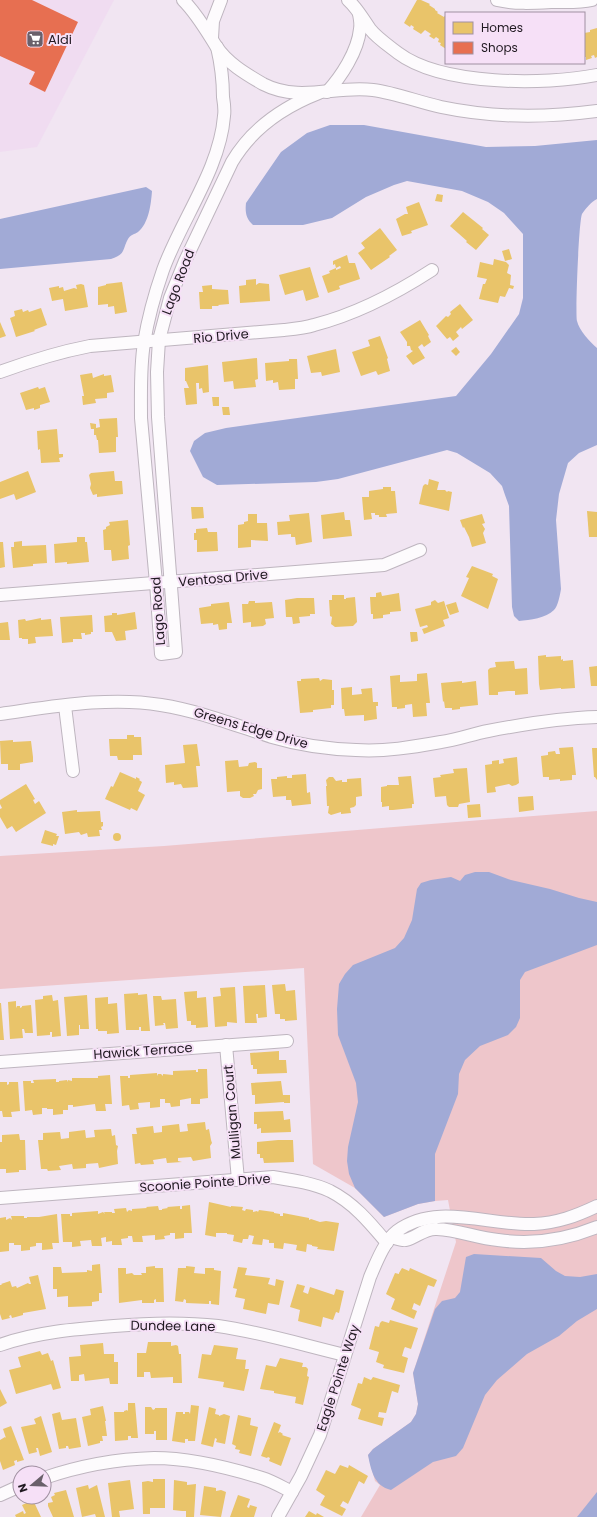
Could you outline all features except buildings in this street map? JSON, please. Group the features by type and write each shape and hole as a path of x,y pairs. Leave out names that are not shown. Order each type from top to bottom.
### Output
{"street":[{"path":"183,0 197,15 214,42 230,62 265,85 284,91 310,94 354,89 373,90 461,111 514,117 597,111"},
{"name":"Lago Road","path":"221,0 213,21 214,42 222,66 223,79 224,115 221,134 213,162 164,268 157,289 144,342 141,418 161,654 176,652 158,417 157,372 159,340 170,298 185,261 240,148 259,128 274,116 301,100 323,93 340,77 353,50 360,28 353,5"},
{"path":"497,0 519,2 576,2 592,0"},
{"path":"353,5 372,31 399,54 440,72 491,80 518,81 597,75"},
{"name":"Rio Drive","path":"0,372 64,351 90,346 284,330 313,326 356,312 392,295 432,270"},
{"name":"Ventosa Drive","path":"0,595 384,565 420,550"},
{"name":"Greens Edge Drive","path":"0,714 65,706 121,702 159,704 197,712 273,737 315,746 357,750 399,748 442,742 487,731 532,723 597,717"},
{"path":"65,706 73,771"},
{"name":"Hawick Terrace","path":"0,1062 287,1041"},
{"name":"Mulligan Court","path":"226,1045 238,1180"},
{"name":"Scoonie Pointe Drive","path":"0,1198 280,1178 296,1180 330,1191 351,1205 389,1240"},
{"name":"Eagle Pointe Way","path":"278,1517 320,1435 370,1278 378,1258 389,1240 397,1231 413,1222 426,1218 447,1216 504,1223 552,1223 566,1220 597,1206"},
{"path":"389,1240 405,1240 423,1231 435,1229 450,1230 497,1240 536,1242 556,1240 597,1227"},
{"name":"Dundee Lane","path":"0,1345 30,1336 73,1329 135,1324 183,1324 217,1326 254,1333 345,1355"},
{"path":"52,1476 82,1467 155,1458 181,1460 225,1468 263,1478 292,1492"},
{"path":"0,1495 12,1490"}],"shaded area":[{"path":"0,0 114,0 37,147 0,152"},
{"path":"597,811 597,1517 361,1517 380,1485 375,1481 368,1455 373,1449 411,1422 416,1414 418,1404 413,1373 456,1242 448,1200 418,1204 384,1217 355,1188 313,1164 304,968 0,989 0,856 164,846"}],"water":[{"path":"330,125 364,125 486,147 535,146 597,140 597,199 589,205 582,214 581,220 577,321 585,336 597,348 597,445 579,453 568,463 559,494 556,520 561,589 559,600 554,610 547,615 519,621 514,616 512,607 509,506 502,486 490,473 457,453 447,450 338,479 316,482 217,485 203,477 190,451 194,441 205,433 226,428 456,396 491,354 519,314 523,298 523,234 504,213 488,202 462,191 407,181 366,197 332,218 303,225 253,225 251,223 246,215 246,203 281,152 307,133"},
{"path":"146,187 152,191 150,207 145,224 138,232 129,238 123,251 119,255 111,259 0,269 0,219"},
{"path":"475,872 489,872 511,880 597,902 597,945 525,972 520,980 520,1018 516,1027 508,1035 480,1046 465,1060 459,1074 458,1094 435,1154 435,1201 418,1204 384,1217 355,1188 349,1174 347,1161 348,1147 358,1102 356,1083 338,1035 337,1009 339,984 353,965 395,948 404,938 412,920 417,889 421,883 451,877 460,881 465,875"},
{"path":"474,1254 541,1258 556,1271 565,1276 580,1277 597,1274 597,1309 577,1321 559,1336 527,1354 497,1380 485,1395 463,1448 456,1456 433,1462 391,1490 385,1488 374,1477 368,1455 373,1449 411,1422 416,1414 418,1404 413,1373 435,1309 442,1301 455,1298 460,1292 466,1257"},
{"path":"597,1492 597,1517 577,1517"}],"place":[{"name":"Aldi","path":"35,39"}]}
